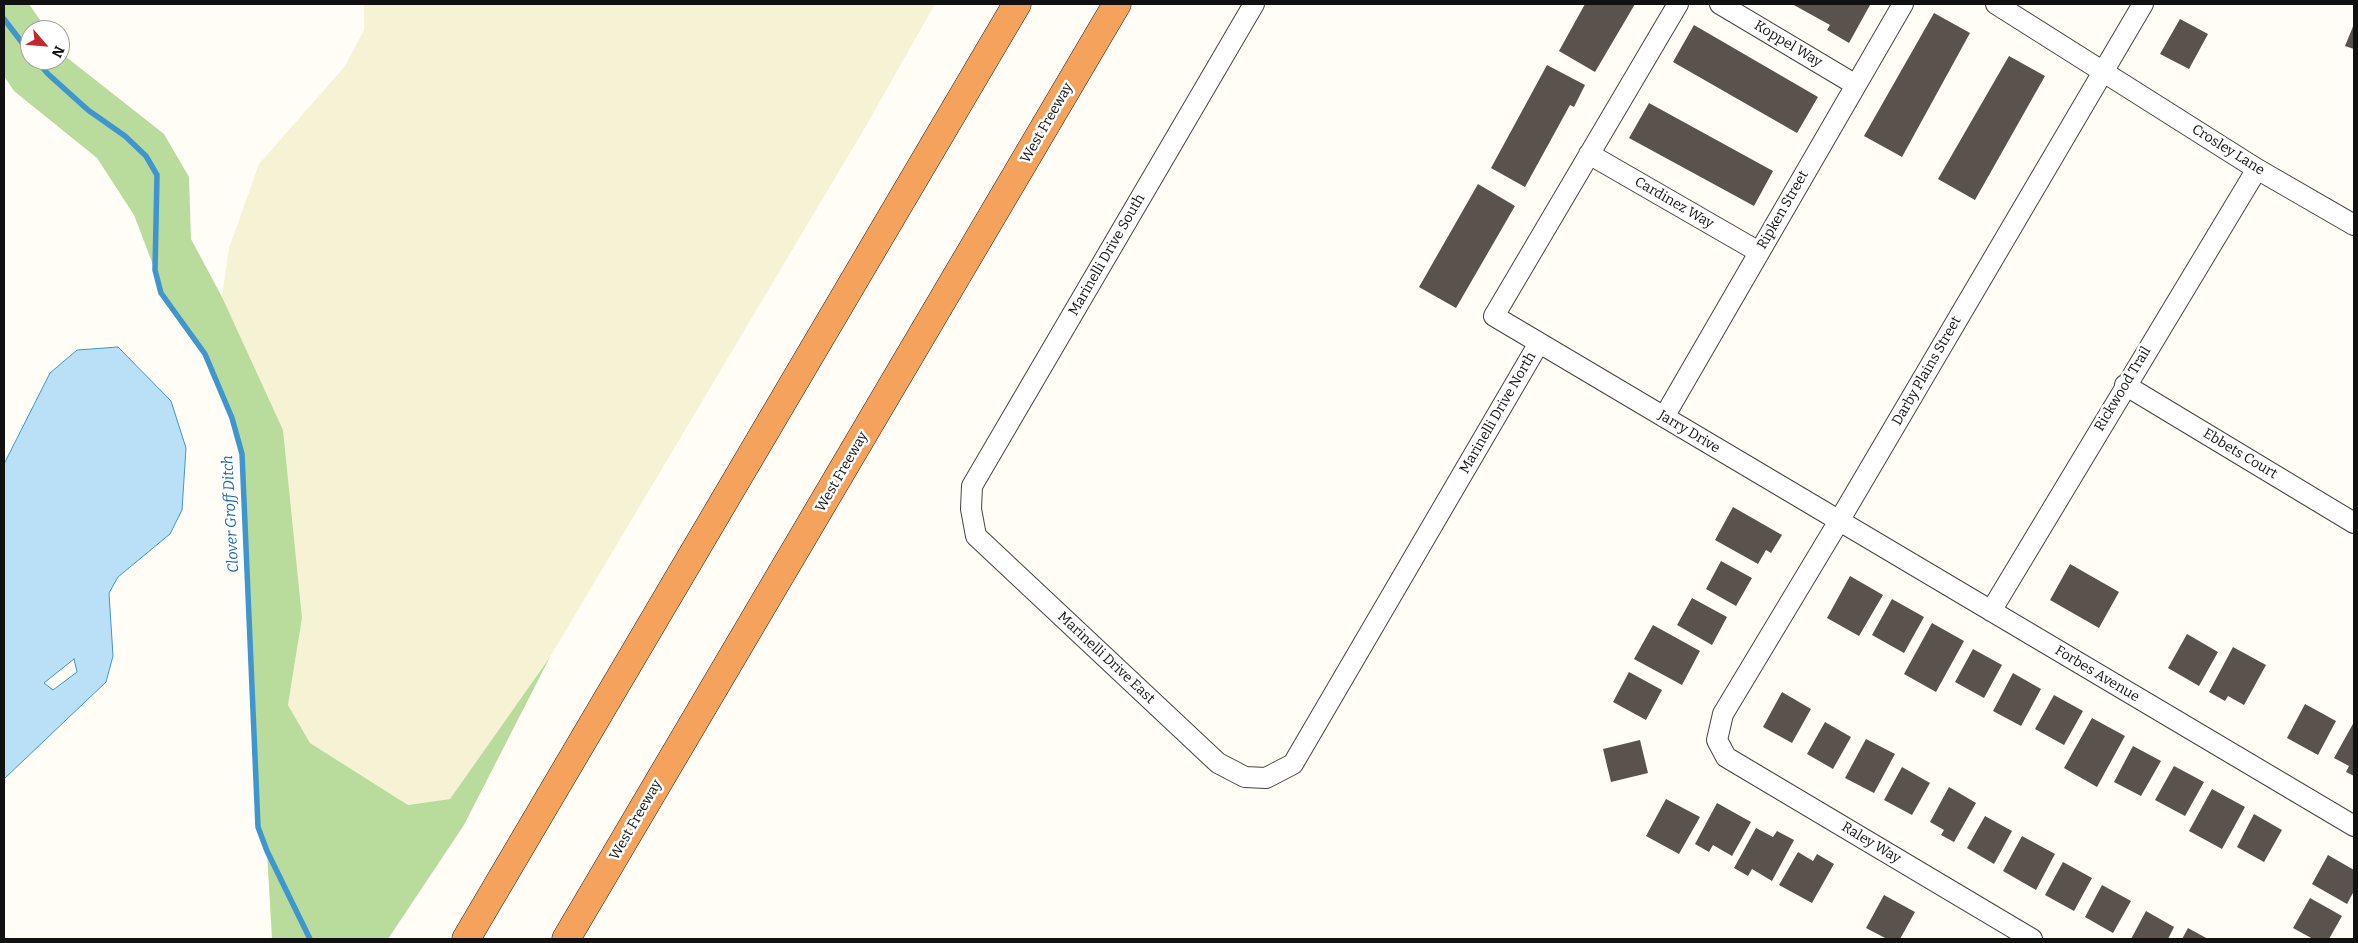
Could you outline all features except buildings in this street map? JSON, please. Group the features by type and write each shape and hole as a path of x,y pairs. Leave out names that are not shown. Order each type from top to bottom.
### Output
{"highway":[{"path":"466,939 1017,4"},
{"name":"West Freeway","path":"566,939 1117,4"}],"street":[{"name":"Marinelli Drive South","path":"971,509 972,486 1254,4"},
{"name":"Marinelli Drive North","path":"1266,778 1293,764 1540,343 1494,316 1678,4"},
{"name":"Koppel Way","path":"1720,4 1856,85"},
{"name":"Ripken Street","path":"1664,417 1902,4"},
{"name":"Crosley Lane","path":"1996,4 2257,169 2354,225"},
{"name":"Darby Plains Street","path":"1716,740 1723,714 1839,521 2143,4"},
{"name":"Cardinez Way","path":"1589,154 1759,252"},
{"name":"Rickwood Trail","path":"1991,611 2125,385 2257,169"},
{"name":"Jarry Drive","path":"1540,343 1839,521"},
{"name":"Ebbets Court","path":"2125,385 2354,523"},
{"name":"Marinelli Drive East","path":"971,509 976,536 1218,763 1245,777 1266,778"},
{"name":"Forbes Avenue","path":"1839,521 2354,826"},
{"name":"Raley Way","path":"1716,740 1726,757 2032,939"}],"shaded area":[{"path":"364,4 935,4 866,126 550,657 450,799 408,805 310,743 288,705 302,618 222,297 229,248 259,164 345,66 364,30"}],"green space":[{"path":"4,4 29,4 40,20 20,20 20,70 70,70 70,60 164,134 189,177 191,239 222,297 283,430 302,618 288,705 310,743 408,805 450,799 550,657 464,825 388,939 272,939 267,852 258,827 242,454 232,418 205,354 161,293 155,270 134,215 97,158 14,91 4,76"}],"water":[{"path":"118,347 171,401 186,448 182,510 170,534 118,577 109,593 113,656 106,682 4,779 4,464 50,373 77,350","holes":["74,659 77,672 53,690 44,683"]}],"waterway":[{"name":"Clover Groff Ditch","path":"4,19 20,40"},
{"name":"Clover Groff Ditch","path":"45,70 88,110 125,136 146,156 157,175 155,270 161,293 205,354 232,418 242,454 258,827 267,851 310,939"}]}
